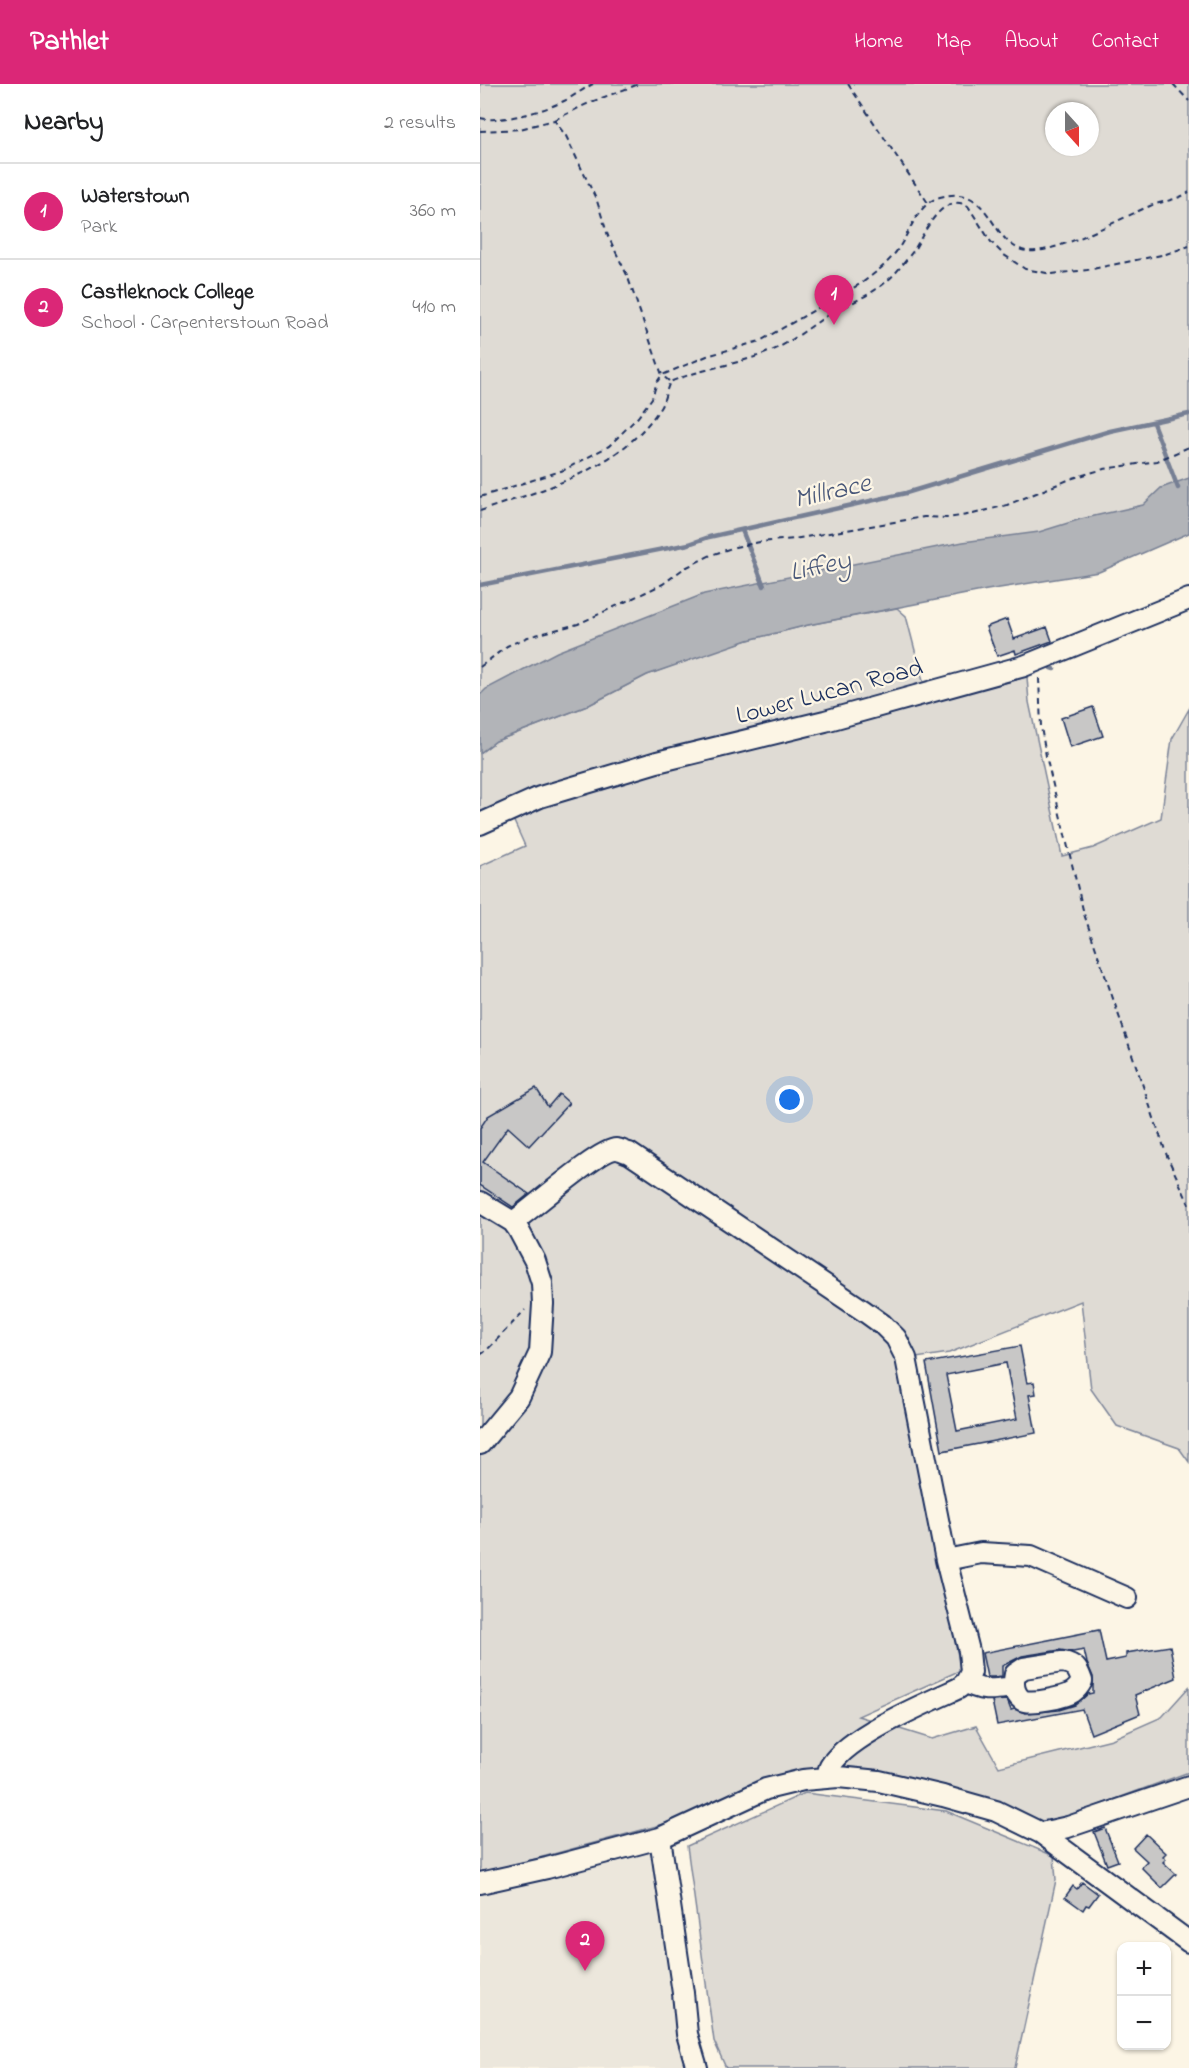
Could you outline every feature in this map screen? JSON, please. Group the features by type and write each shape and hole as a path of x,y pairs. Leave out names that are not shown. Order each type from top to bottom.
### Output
{"street":[{"name":"Lower Lucan Road","path":"480,824 540,797 657,762 825,721 1024,666 1189,599"},
{"path":"513,1222 587,1164 605,1152 616,1149 629,1153 882,1324 896,1338 906,1358 946,1560 969,1651 971,1672 966,1682 959,1688 900,1715 854,1743 829,1767 827,1778"},
{"path":"480,1202 513,1222 542,1283 543,1305 540,1352 519,1397 480,1444"},
{"path":"946,1560 981,1553 1030,1556 1127,1598"},
{"path":"966,1682 979,1690 1014,1687"},
{"path":"480,1882 547,1868 660,1838 766,1789 803,1780 838,1777 879,1781 996,1811 1041,1833 1189,1942"},
{"path":"1041,1833 1068,1827 1189,1786"},
{"path":"660,1838 687,2034 697,2068"}],"path":[{"path":"480,118 502,118 549,107 593,84"},
{"path":"480,131 520,129 554,120 591,102 639,84"},
{"path":"848,84 928,203"},
{"path":"1173,84 1189,101"},
{"path":"554,120 566,136 597,201 608,236 627,275 662,375 670,382"},
{"path":"480,497 564,470 609,446 638,417 652,398 662,375 707,356 760,341 875,274 898,250 922,208 941,197 972,198 986,211 1008,242 1022,250 1035,251 1064,243 1189,192"},
{"path":"963,203 964,196"},
{"path":"670,382 767,353 831,314 872,293 889,280 913,250 927,225 946,207 963,203 968,206 991,242 1004,255 1025,269 1052,274 1166,254 1189,246"},
{"path":"480,511 576,475 624,449 661,406 670,382"},
{"path":"480,667 507,646 528,636 585,621 663,584 683,569 711,555 735,547 924,517 948,518 973,514 1007,505 1073,478 1104,469 1157,460 1189,447"},
{"path":"1038,660 1041,727 1046,756 1084,914 1167,1156 1189,1204"},
{"path":"480,1355 530,1305 543,1305"}],"shaded area":[{"path":"480,84 1189,84 1189,503 936,571 480,728"},
{"path":"1189,478 1189,533 1099,572 987,590 808,625 748,640 647,675 587,706 496,741 480,753 480,695 486,689 557,652 704,594 963,542 1039,532 1081,519 1143,505 1161,488"},
{"path":"897,608 906,616 924,685 606,766 480,815 480,753 496,741 587,706 647,675 709,652 808,625"},
{"path":"1027,677 1029,702 1062,856 1093,848 1161,818 1172,739 1189,709 1189,1462 1179,1448 1117,1426 1091,1389 1081,1301 949,1353 896,1361 961,1670 858,1716 932,1739 976,1726 999,1767 1112,1739 1162,1717 1189,1687 1189,1772 1042,1826 880,1774 725,1803 664,1824 480,1874 480,866 525,846 512,817 609,784"},
{"path":"805,1793 946,1811 1054,1856 1056,1880 1015,2068 726,2068 714,2041 687,1846"},
{"path":"673,1845 700,2046 710,2068 480,2068 480,1895"}],"building":[{"path":"1007,619 1014,639 1047,627 1052,641 1016,654 1015,650 997,656 986,627"},
{"path":"1093,707 1103,736 1070,747 1061,718"},
{"path":"536,1088 548,1107 559,1094 569,1103 529,1146 508,1127 483,1162 529,1194 513,1207 480,1185 480,1128 488,1116"},
{"path":"1020,1346 1027,1383 1034,1382 1036,1394 1029,1395 1036,1433 942,1451 926,1363","holes":["1006,1363 1017,1419 957,1431 946,1375"]},
{"path":"1099,1630 1106,1662 1126,1658 1126,1653 1170,1646 1176,1678 1135,1695 1140,1714 1091,1734 1082,1709 997,1725 992,1701 1007,1700 1011,1710 1025,1713 1059,1710 1075,1705 1088,1694 1093,1693 1093,1677 1084,1650 1073,1652 1060,1650 1022,1656 1002,1666 1002,1676 994,1677 987,1677 982,1653"},
{"path":"1105,1828 1118,1861 1107,1865 1094,1832"},
{"path":"1146,1834 1166,1853 1163,1856 1166,1859 1163,1862 1176,1874 1162,1888 1141,1867 1147,1861 1133,1848"},
{"path":"1082,1882 1098,1894 1083,1910 1065,1897 1073,1886 1077,1889"}],"waterway":[{"name":"Millrace","path":"480,585 689,544 709,537 906,493 1110,431 1189,414"},
{"path":"1153,423 1178,488"},
{"path":"742,530 764,586"}],"place":[{"name":"Waterstown","path":"834,325"},
{"name":"Castleknock College","path":"585,1971"}],"water label":[{"name":"Liffey","path":"820,565"}]}
